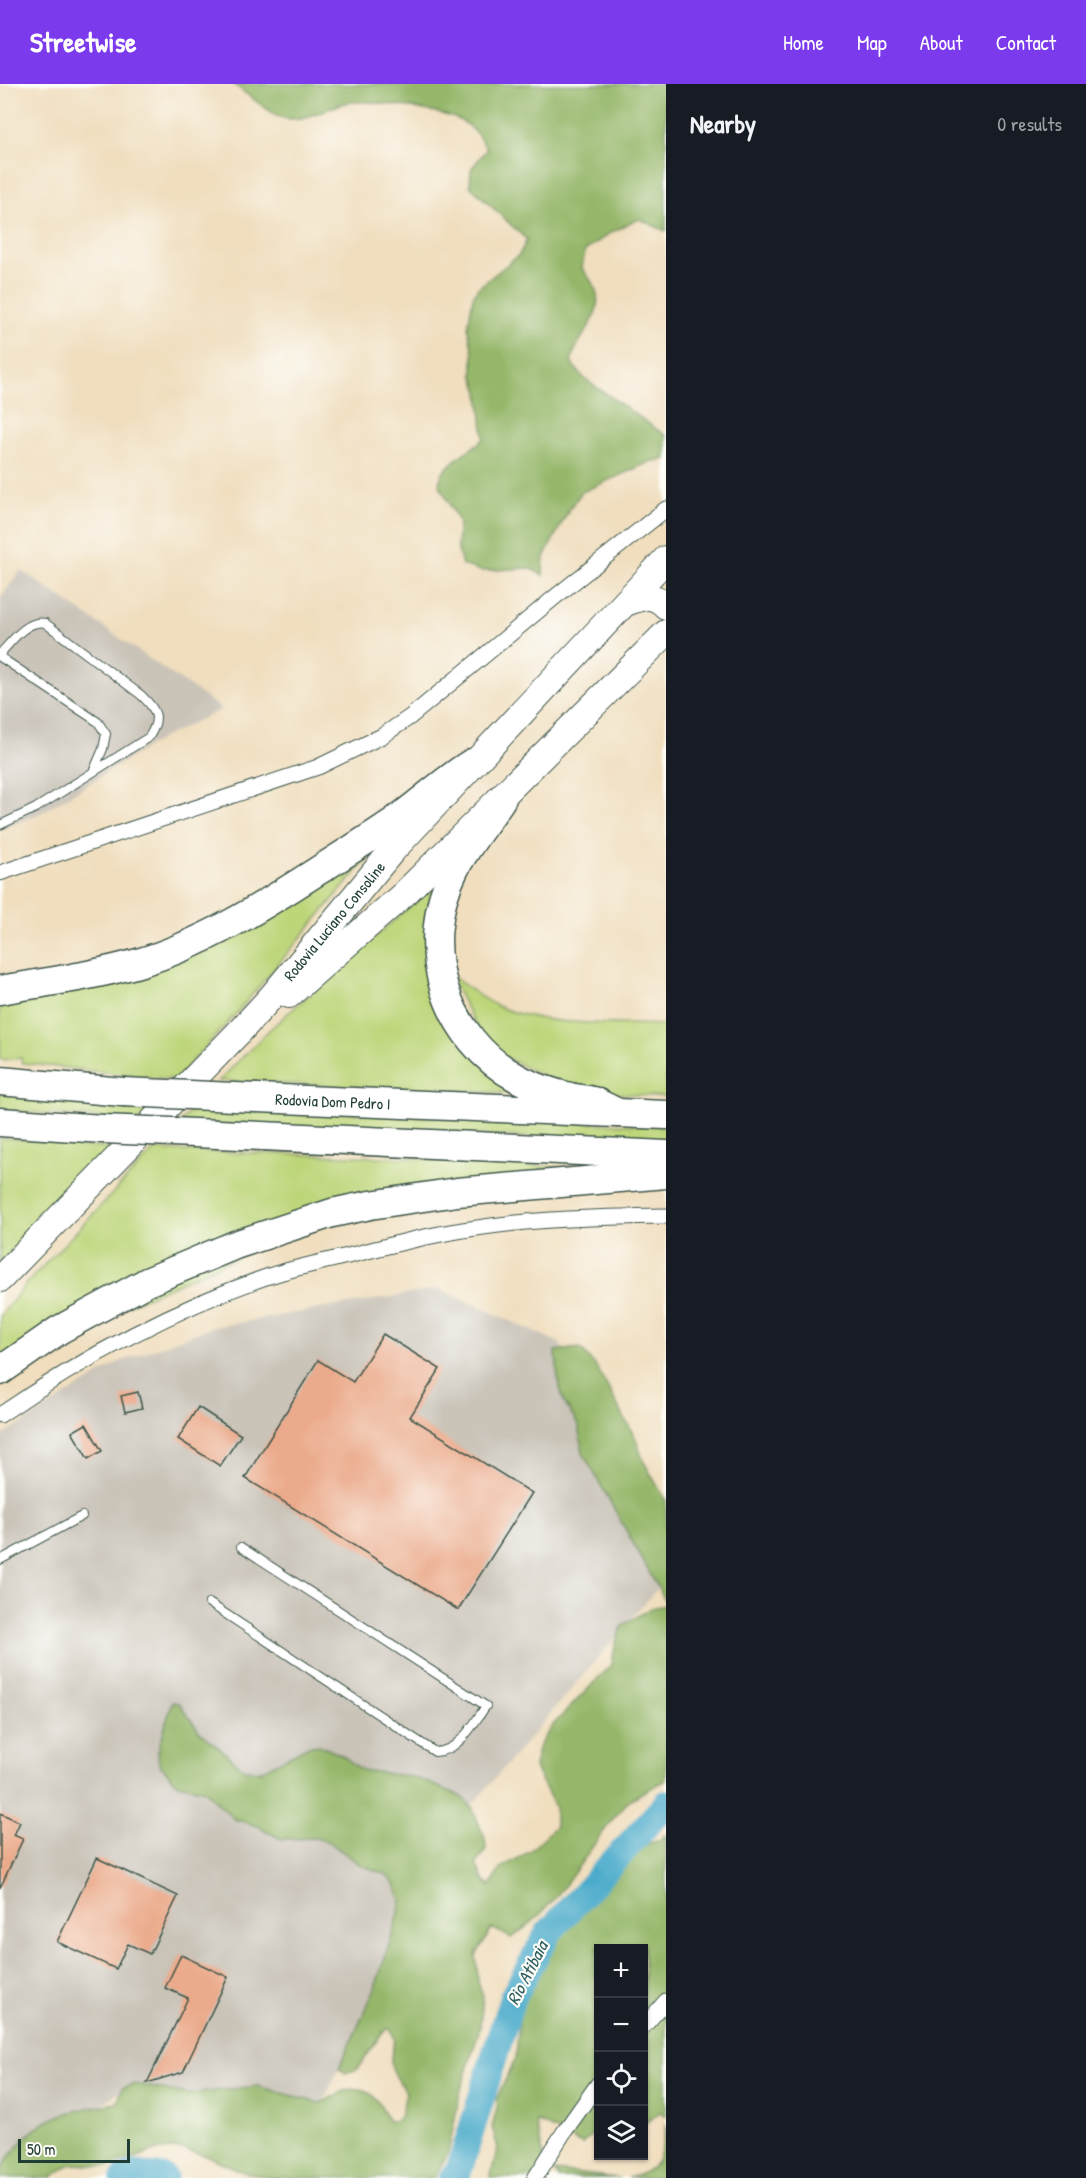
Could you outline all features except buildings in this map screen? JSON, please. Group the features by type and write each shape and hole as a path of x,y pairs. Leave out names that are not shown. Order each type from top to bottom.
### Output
{"highway":[{"name":"Rodovia Luciano Consoline","path":"0,1279 266,1002 385,859 472,763 626,603 666,558"},
{"path":"626,603 647,595 666,606"},
{"name":"Rodovia Luciano Consoline","path":"0,1296 33,1258 275,1007 405,893 663,634"},
{"path":"0,990 103,972 139,963 216,932 259,908 393,822 455,773 472,763"},
{"path":"502,798 454,871 439,915 436,939 437,961 447,998 456,1019 467,1035 481,1052 503,1070 541,1089 592,1101 618,1113"},
{"name":"Rodovia Dom Pedro I","path":"0,1082 123,1092 666,1115"},
{"path":"0,1122 102,1129 666,1155"},
{"path":"0,1371 59,1330 147,1282 235,1245 332,1213 457,1192 666,1174"}],"street":[{"path":"0,873 318,767 382,736 410,717 666,509"},
{"path":"0,1416 54,1380 148,1327 269,1276 387,1245 463,1230 531,1222 666,1216"},
{"path":"648,2021 666,2001"},
{"path":"535,2178 594,2090"}],"lane":[{"path":"0,825 36,808 149,737 156,725 157,718 150,703 45,623 35,622 28,626 0,656 98,722 106,734 93,772"},
{"path":"0,1560 82,1516"},
{"path":"209,1603 435,1752 441,1752 457,1744 486,1706 241,1547"}],"shaded area":[{"path":"21,570 222,709 164,737 41,813 0,830 0,598"},
{"path":"439,1289 560,1343 666,1538 666,1578 457,1823 323,2102 117,2093 7,2178 0,2178 0,1437 119,1362 212,1327"}],"green space":[{"path":"233,84 666,84 666,231 639,219 610,233 585,251 582,268 595,288 598,299 597,308 573,354 571,363 585,379 666,436 666,459 652,461 582,492 570,508 544,557 543,575 529,568 481,571 462,565 457,546 459,522 439,484 450,464 484,439 468,328 473,296 478,288 519,255 527,240 470,186 471,169 487,149 477,134 463,122 440,114 386,104 355,102 345,103 306,117 283,118 265,108"},
{"path":"375,850 235,1015 175,1080 22,1063 21,1058 0,1060 0,1002 96,986"},
{"path":"433,886 439,887 435,980 530,1094 219,1081 269,1030"},
{"path":"447,972 483,999 515,1013 580,1023 666,1025 666,1097 571,1090 489,1049"},
{"path":"0,1090 152,1106 139,1121 0,1110"},
{"path":"194,1107 666,1126 666,1143 180,1123"},
{"path":"0,1138 78,1143 79,1147 115,1148 0,1263"},
{"path":"154,1150 412,1158 584,1169 375,1196 0,1362 0,1316 27,1283"},
{"path":"580,1348 597,1368 636,1439 643,1460 666,1501 666,1602 583,1453 578,1425 564,1402 558,1381 556,1351"},
{"path":"666,1605 666,1780 638,1795 623,1807 559,1894 529,1925 511,1938 492,1928 476,1955 478,1980 483,1997 480,2027 460,2093 448,2153 434,2178 272,2178 246,2173 207,2156 181,2149 158,2150 109,2166 71,2164 52,2178 0,2178 3,2166 10,2156 37,2128 61,2115 117,2103 122,2088 135,2084 188,2094 257,2086 319,2103 344,2091 361,2089 377,2100 389,2121 396,2121 401,2115 406,2093 392,2068 391,2056 395,2040 391,2030 387,2029 382,2033 358,2069 345,2073 339,2068 374,1991 398,1917 401,1899 396,1886 386,1874 361,1865 329,1842 315,1838 281,1839 258,1826 234,1819 205,1790 178,1784 160,1765 157,1755 172,1702 179,1703 199,1731 244,1769 259,1772 307,1747 319,1745 341,1755 362,1770 413,1777 459,1795 472,1807 485,1839 486,1849 476,1864 484,1881 490,1886 501,1868 529,1852 555,1827 555,1807 535,1768 538,1748 552,1726 611,1665 617,1638 623,1625 651,1608"},
{"path":"666,1834 666,2116 660,2112 648,2121 648,1944 594,1944 594,2133 582,2144 536,2121 544,2163 542,2178 490,2178 498,2148 492,2127 498,2104 496,2099 516,2058 519,2019 526,1987 536,1967 568,1919 597,1883 646,1844 660,1840"},
{"path":"666,2123 666,2178 627,2178 647,2171 658,2160"},
{"path":"554,2171 620,2178 559,2178"}],"waterway":[{"name":"Rio Atibaia","path":"452,2178 459,2170 512,1999 548,1933 666,1804"},
{"name":"Rio Atibaia","path":"124,2178 134,2174 164,2178"}]}
